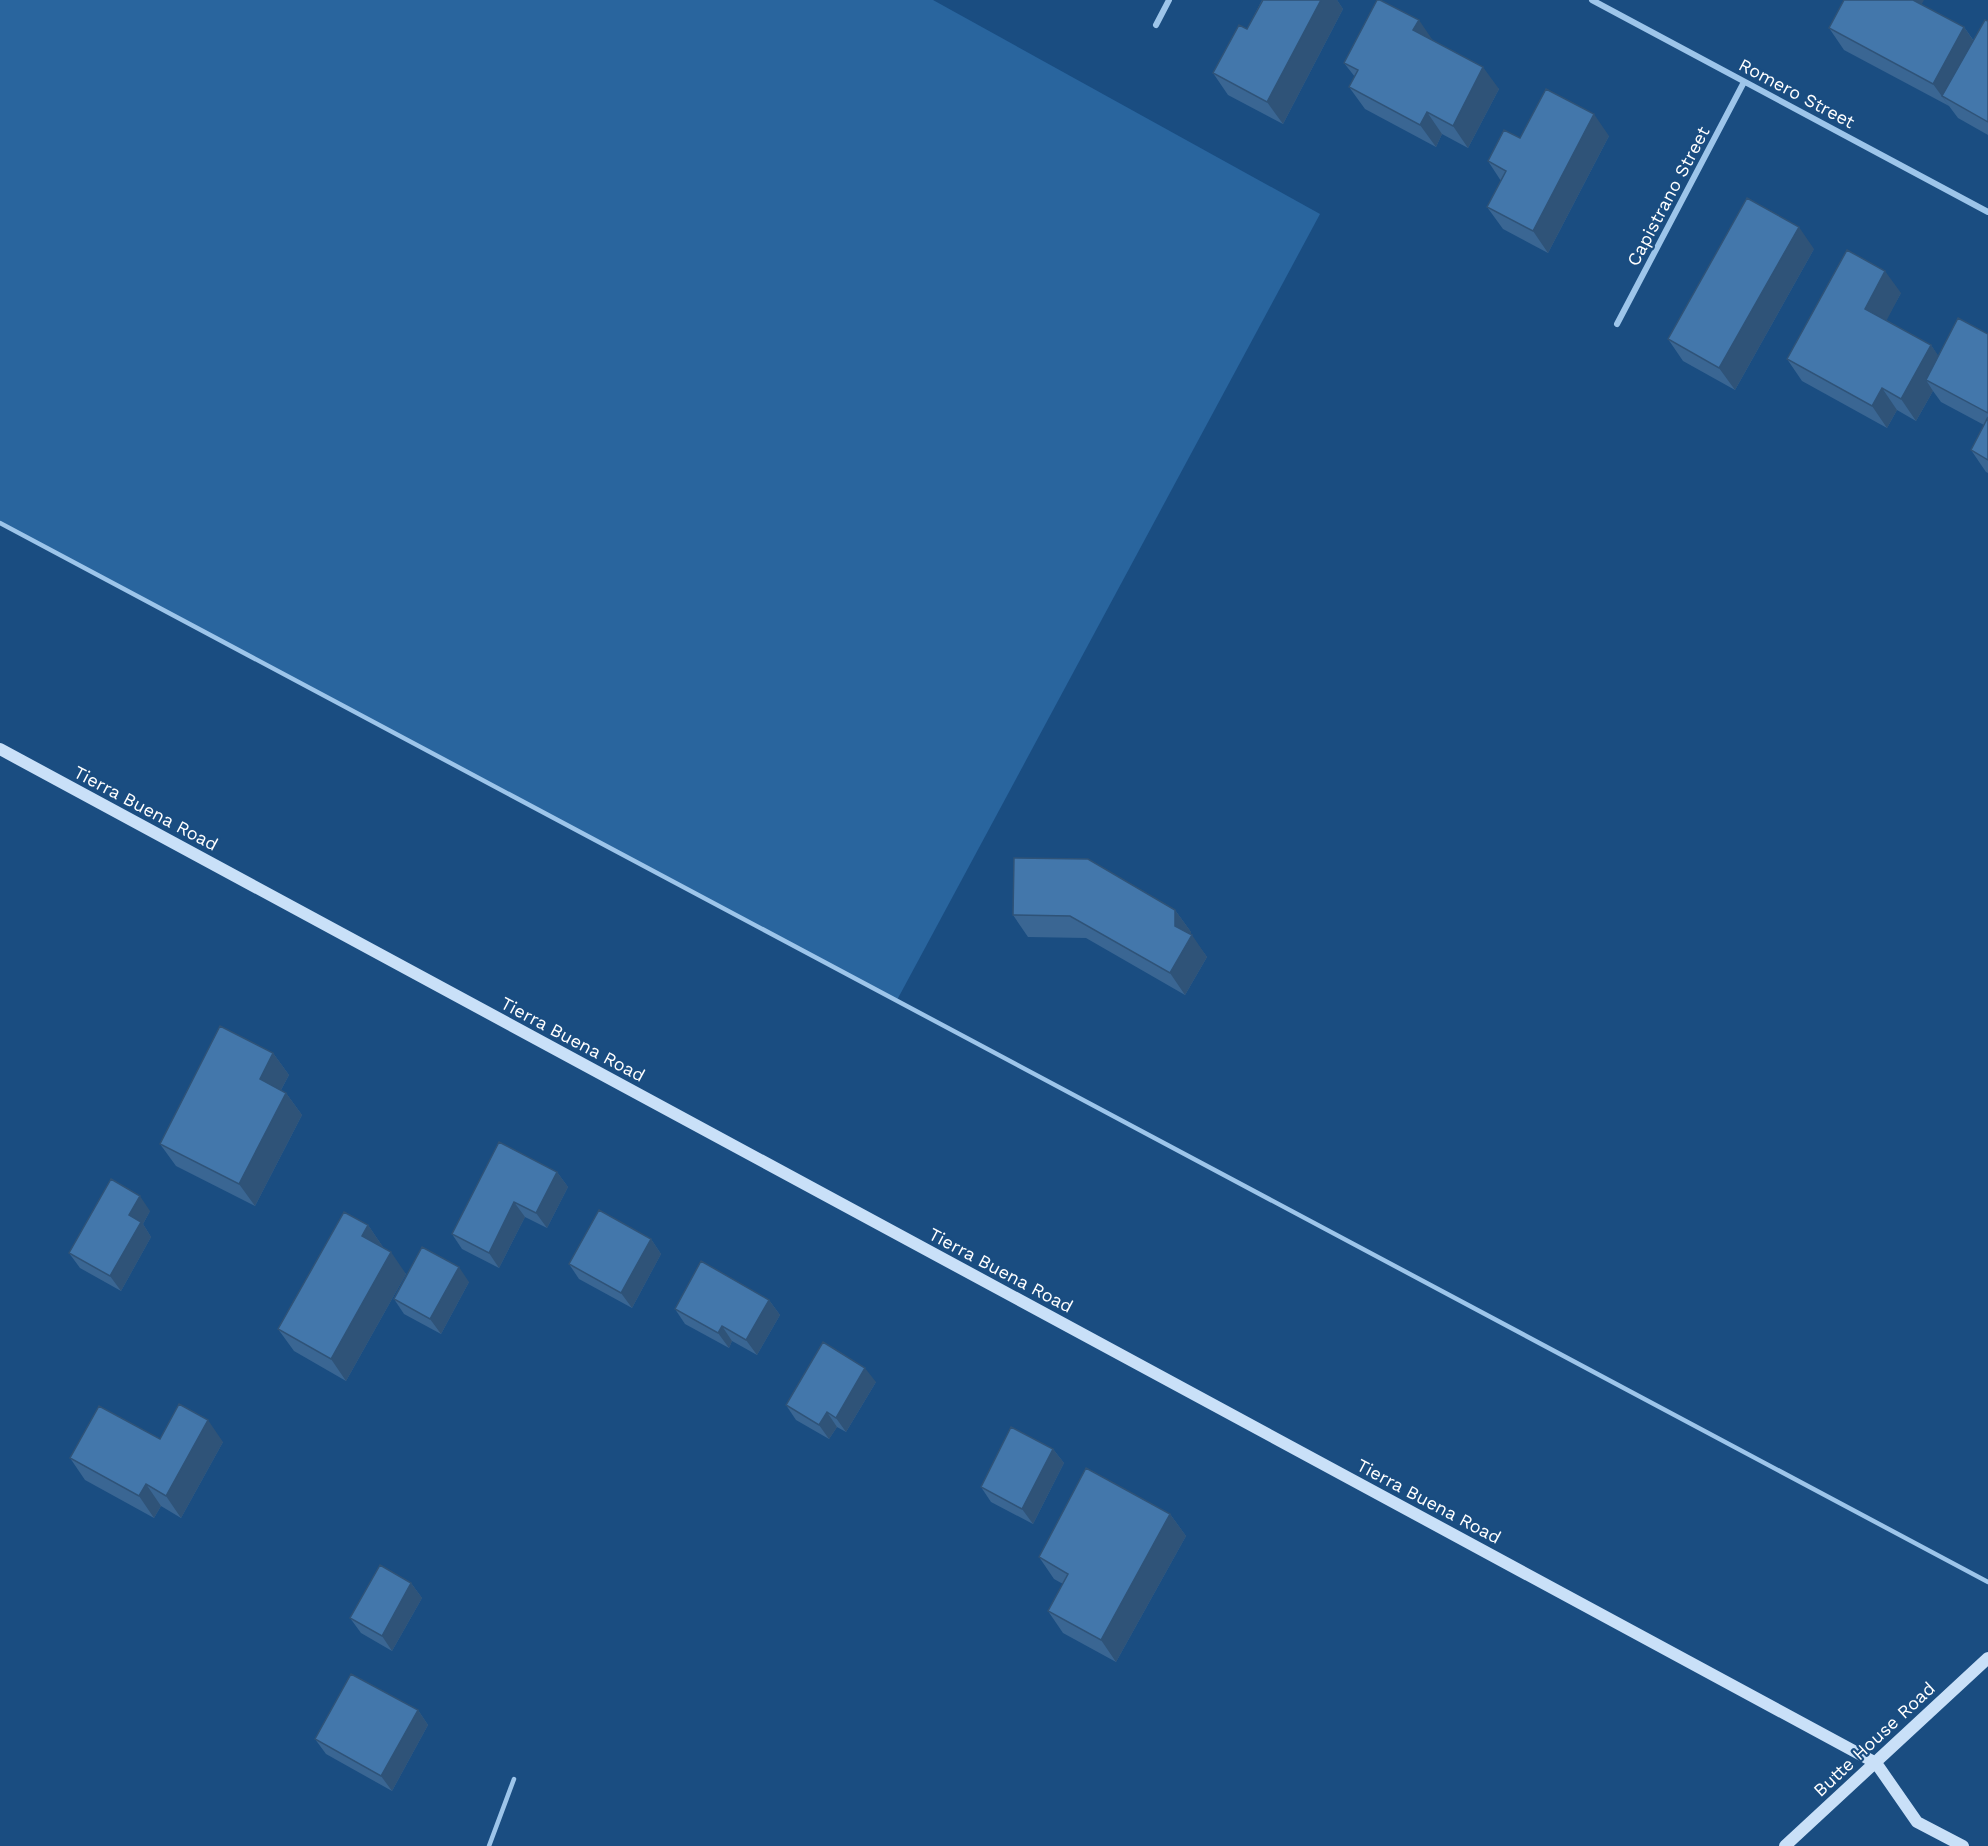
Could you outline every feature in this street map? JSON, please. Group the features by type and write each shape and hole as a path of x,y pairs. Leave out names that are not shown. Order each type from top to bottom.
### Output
{"street":[{"path":"1155,25 1169,0"},
{"name":"Romero Street","path":"1592,0 1988,212"},
{"name":"Capistrano Street","path":"1617,324 1744,82"},
{"name":"Tierra Buena Road","path":"0,749 1876,1762 1917,1822 1963,1846"},
{"name":"Butte House Road","path":"1785,1846 1988,1658"}],"lane":[{"path":"0,523 1988,1582"},
{"path":"489,1846 514,1779"}],"shaded area":[{"path":"0,0 933,0 1320,214 897,1000 0,523"}],"building":[{"path":"1263,0 1321,0 1267,102 1213,73 1239,25 1247,29"},
{"path":"1377,0 1419,20 1413,30 1483,67 1453,126 1427,112 1420,125 1349,87 1358,70 1344,63"},
{"path":"1844,0 1913,0 1964,27 1933,84 1829,28"},
{"path":"1985,20 1988,21 1988,122 1942,96"},
{"path":"1546,89 1594,114 1533,231 1487,207 1506,171 1488,161 1504,130 1520,138"},
{"path":"1747,198 1799,227 1719,368 1668,339"},
{"path":"1847,250 1885,271 1865,309 1931,345 1901,399 1882,388 1872,406 1787,359"},
{"path":"1958,318 1988,334 1988,413 1926,380"},
{"path":"1988,417 1988,460 1971,450"},
{"path":"1014,858 1088,859 1175,910 1175,926 1192,935 1170,973 1070,916 1013,915"},
{"path":"220,1026 273,1053 260,1079 286,1093 239,1184 160,1144"},
{"path":"499,1142 557,1172 536,1213 514,1202 489,1253 452,1234"},
{"path":"111,1179 140,1196 129,1215 141,1222 110,1276 69,1253"},
{"path":"599,1210 651,1239 621,1293 569,1264"},
{"path":"344,1212 368,1225 362,1236 391,1252 331,1359 278,1329"},
{"path":"422,1247 459,1267 430,1319 394,1299"},
{"path":"701,1261 769,1300 746,1340 722,1326 718,1333 675,1309"},
{"path":"823,1342 865,1368 836,1418 827,1412 819,1425 786,1405"},
{"path":"179,1404 208,1420 166,1496 146,1484 139,1496 70,1458 99,1406 160,1439"},
{"path":"1011,1427 1053,1449 1022,1509 981,1487"},
{"path":"1086,1468 1170,1514 1101,1640 1048,1611 1068,1574 1039,1557"},
{"path":"380,1565 411,1583 382,1636 350,1618"},
{"path":"351,1674 418,1710 381,1776 315,1739"}]}
